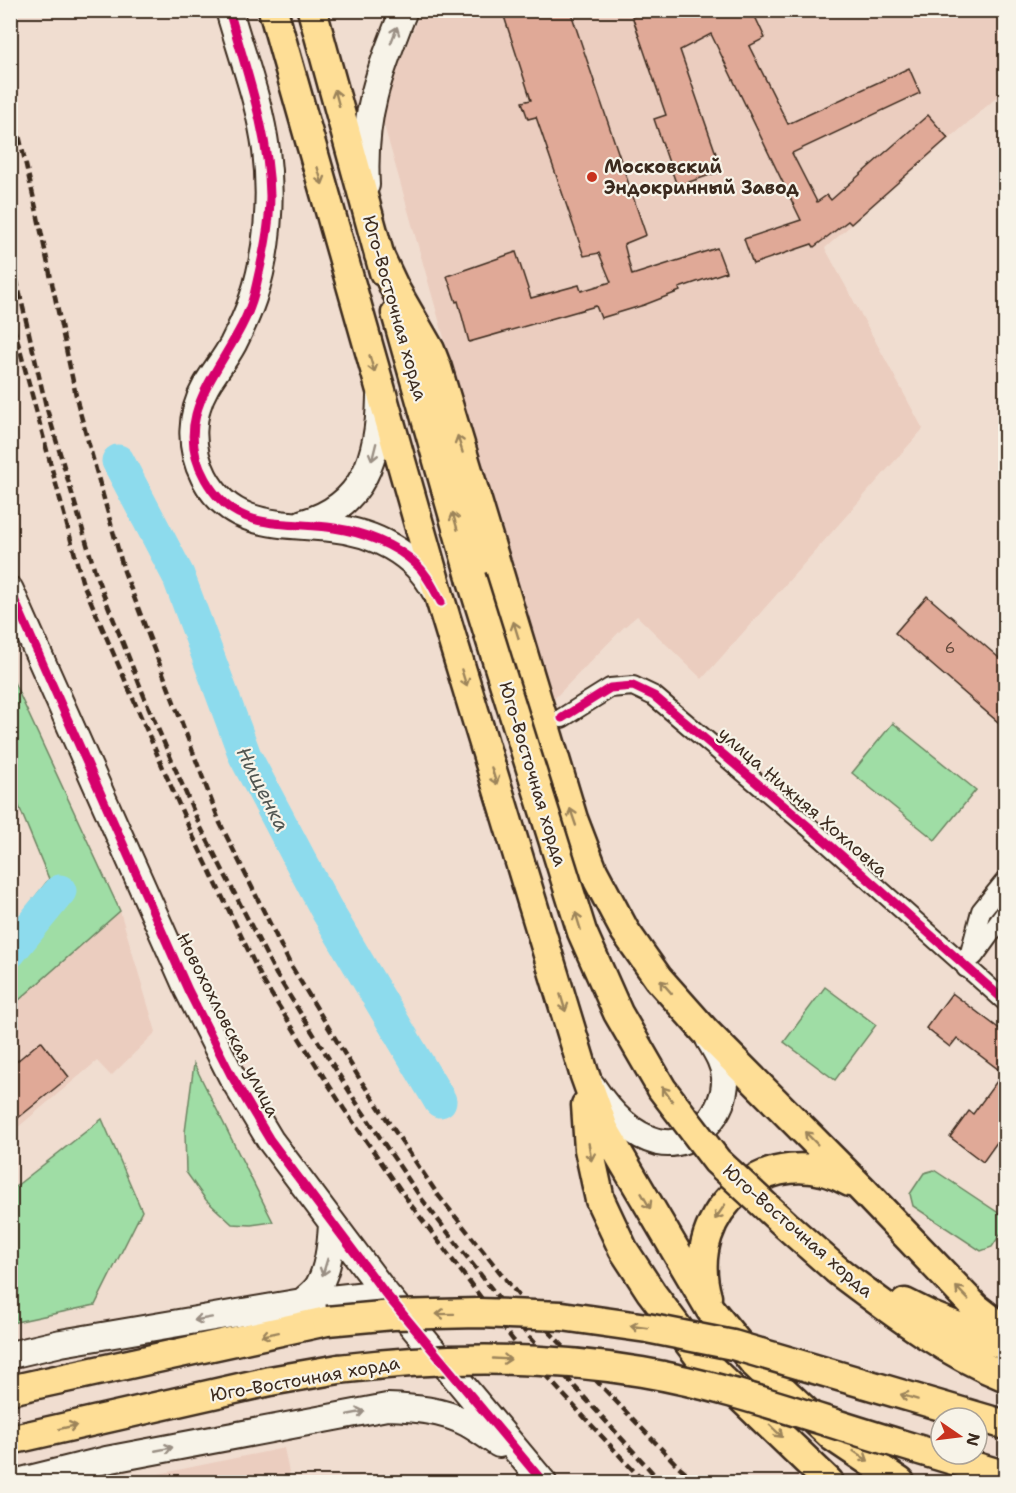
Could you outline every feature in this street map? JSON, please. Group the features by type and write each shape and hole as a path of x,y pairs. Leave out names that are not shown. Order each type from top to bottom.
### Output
{"main road":[{"name":"Юго-Восточная хорда","path":"273,10 380,394 441,602 584,1073 604,1129 710,1308 754,1363 832,1437 900,1482"},
{"name":"Юго-Восточная хорда","path":"312,10 471,577 582,932 618,1013 662,1089 717,1161 838,1271 905,1321 976,1365 1005,1377"},
{"path":"379,255 437,368 573,819 593,871 625,931 658,978 705,1031 975,1307 1005,1331"},
{"path":"584,1073 589,1149 600,1200 623,1249 651,1292 701,1359 829,1482"},
{"path":"710,1308 702,1281 703,1252 707,1234 717,1214 732,1196 749,1182 768,1173 788,1168 814,1169 837,1174 862,1189"},
{"path":"838,1271 931,1316 1005,1346"},
{"path":"10,1390 327,1321 404,1315 480,1313 550,1316 648,1328 733,1345 1005,1425"},
{"name":"Юго-Восточная хорда","path":"10,1440 270,1381 404,1361 485,1358 564,1361 643,1372 725,1390 1005,1476"}],"street":[{"path":"229,10 266,149 270,198 265,240 253,298 233,344 205,387 194,417 194,449 198,464 205,479 225,503 238,513 253,519 284,525 334,528 385,543 416,564 428,578 441,602"},
{"path":"368,215 365,168 366,135 371,103 382,66 404,10"},
{"path":"284,525 315,520 343,504 354,493 370,465 374,450 380,423 380,394"},
{"name":"Новохохловская улица","path":"10,590 193,1001 231,1075 270,1140 332,1224 385,1293 543,1482"},
{"name":"улица Нижняя Хохловка","path":"562,718 610,688 633,686 654,696 823,839 1005,1002"},
{"path":"966,968 981,911 1005,880"},
{"path":"966,968 1005,912"},
{"path":"584,1073 607,1108 644,1136 666,1143 683,1140 711,1122 719,1108 723,1092 725,1077 721,1060 705,1031"},
{"path":"302,1302 318,1287 327,1266 332,1240 332,1224"},
{"path":"10,1355 61,1343 302,1302 385,1293"},
{"path":"17,1482 106,1460 387,1407 420,1409 444,1414 467,1423 520,1457"}],"shaded area":[{"path":"421,11 1005,11 1005,90 825,248 923,429 702,679 637,616 552,701 448,352 380,111"},
{"path":"120,911 156,1032 111,1076 97,1061 11,1133 10,1007"},
{"path":"284,1448 291,1482 120,1482"}],"green space":[{"path":"11,676 120,911 11,1007 11,928 49,879 11,787"},
{"path":"893,723 976,790 935,840 852,773"},
{"path":"825,987 876,1025 835,1080 784,1042"},
{"path":"194,1064 273,1222 251,1225 232,1224 206,1200 186,1172 185,1132"},
{"path":"102,1119 142,1211 95,1305 11,1323 11,1190"},
{"path":"934,1170 1003,1216 1005,1227 992,1247 981,1251 913,1206 910,1194 924,1173"}],"building":[{"name":"Московский Эндокринный Завод","path":"502,10 570,10 646,235 624,244 632,275 717,248 726,272 679,288 680,291 644,305 601,318 596,306 469,342 458,301 456,302 447,276 516,252 531,298 579,285 581,291 611,282 599,253 584,256 536,117 528,119 522,102 531,100"},
{"path":"630,10 752,10 765,38 749,46 788,124 909,68 920,93 792,153 817,202 827,195 831,200 928,115 948,138 851,224 848,221 814,247 812,244 753,264 744,239 801,220 711,34 680,50 722,171 677,186 654,119 666,115"},
{"path":"927,596 1005,663 1005,728 895,633"},
{"path":"952,993 1005,1033 1005,1131 983,1162 950,1137 969,1111 973,1114 1003,1073 957,1038 950,1047 926,1028"},
{"path":"41,1041 69,1077 18,1118 10,1109 10,1067"}],"waterway":[{"name":"Нищенка","path":"118,461 178,575 245,756 326,909 440,1101"},
{"name":"Нищенка","path":"10,952 60,891"}],"railway":[{"path":"10,97 78,405 124,571 220,823 290,964 361,1081 438,1195 540,1322 676,1464 697,1482"},
{"path":"10,252 46,406 97,578 146,701 200,826 276,974 356,1102 421,1198 526,1333 661,1482"},
{"path":"10,313 82,581 190,830 263,981 344,1109 411,1205 513,1340 644,1482"}],"cycle path":[{"path":"229,10 266,149 270,208 265,246 254,295 234,341 208,384 198,406 193,429 195,453 205,479 217,497 231,509 246,517 262,521 334,528 356,532 378,540 398,550 416,564 427,577 441,602"},
{"path":"10,590 188,990 231,1075 270,1140 385,1293 543,1482"},
{"path":"562,718 610,688 633,686 654,696 823,839 1006,1002"}],"place":[{"name":"Московский Эндокринный Завод","path":"592,177"}]}
